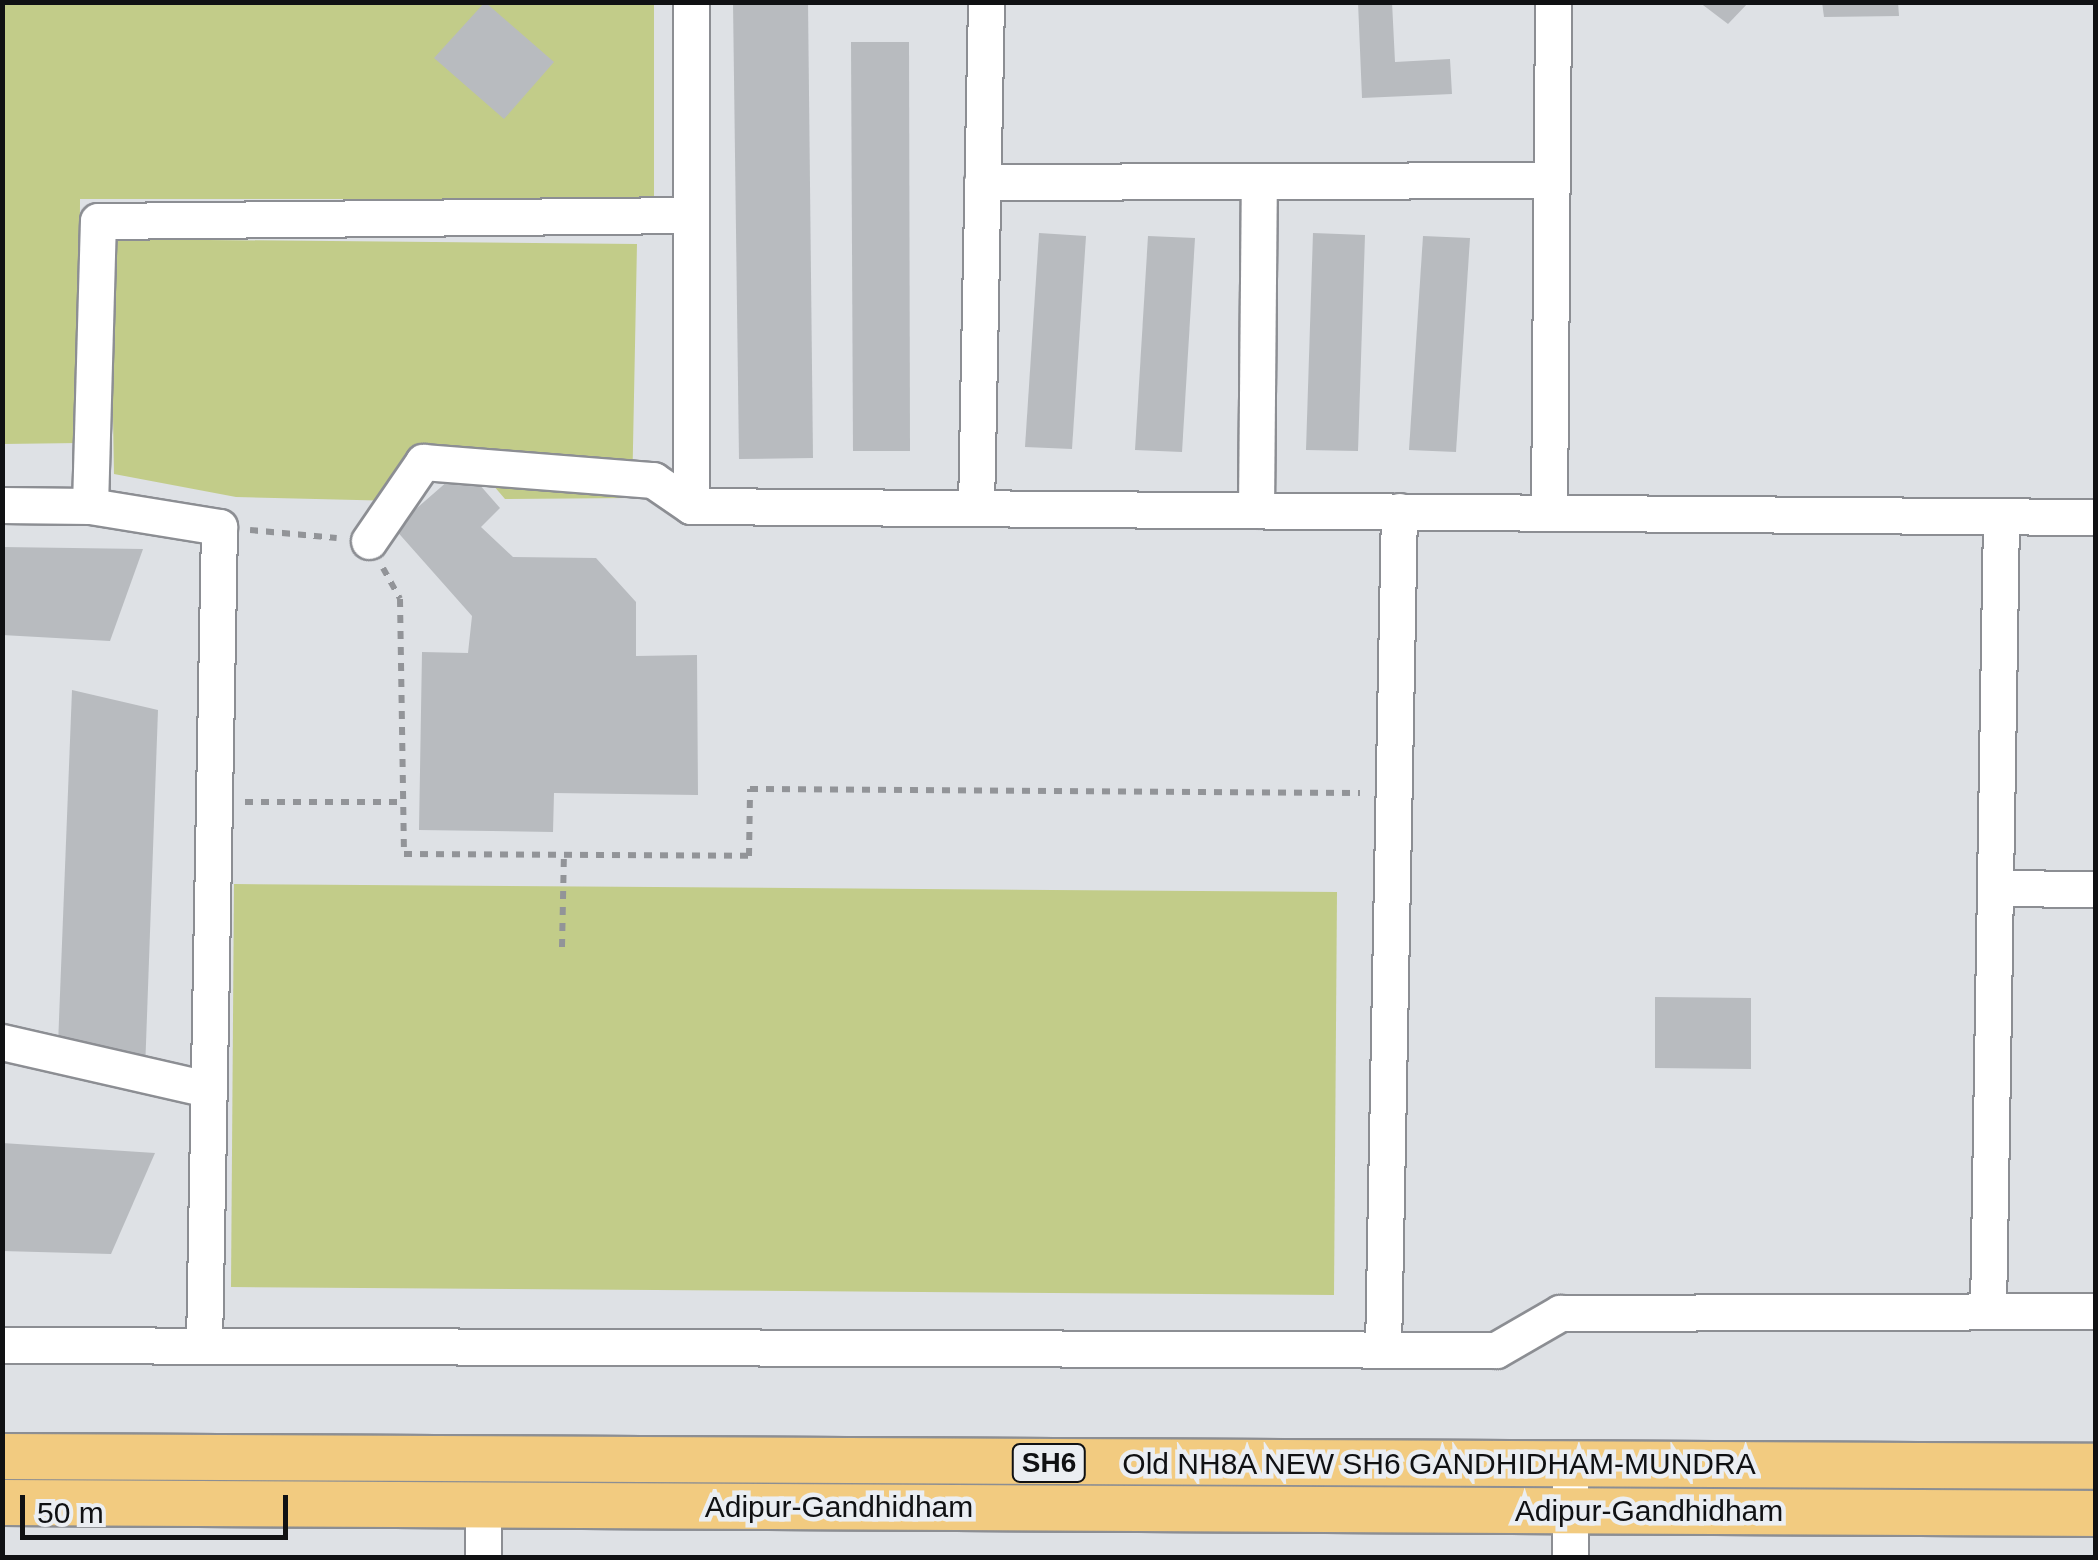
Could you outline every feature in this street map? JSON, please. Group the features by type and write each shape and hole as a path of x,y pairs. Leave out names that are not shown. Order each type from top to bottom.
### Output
{"main road":[{"name":"Old NH8A NEW SH6 GANDHIDHAM-MUNDRA","path":"2,1456 2096,1466"},
{"name":"Adipur-Gandhidham","path":"2,1502 2096,1513"}],"street":[{"path":"691,2 691,506"},
{"path":"976,508 986,2"},
{"path":"1549,513 1553,2"},
{"path":"982,182 1552,180"},
{"path":"1256,510 1259,184"},
{"path":"90,506 98,221 691,215"},
{"path":"369,541 423,462 653,480 691,506 2096,517"},
{"path":"2,505 90,506 219,527 204,1346"},
{"path":"1383,1350 1398,793 1398,511"},
{"path":"1988,1311 2001,516"},
{"path":"1995,888 2096,889"},
{"path":"2,1042 208,1088"},
{"path":"2,1345 1496,1350 1560,1312 2096,1311"},
{"path":"1570,1465 1570,1558"},
{"path":"483,1505 483,1558"}],"path":[{"path":"219,527 369,541 400,599 404,854 750,856 750,789 1398,793"},
{"path":"214,802 403,802"},
{"path":"562,948 564,855"}],"green space":[{"path":"2,3 654,3 654,199 80,199 79,443 3,444"},
{"path":"110,239 637,244 632,498 505,499 462,449 398,501 236,497 114,474"},
{"path":"234,884 1337,892 1334,1295 231,1287"}],"building":[{"path":"485,2 554,62 504,119 434,58"},
{"path":"733,2 808,2 813,458 739,459"},
{"path":"1358,2 1392,2 1395,62 1450,59 1452,94 1362,98"},
{"path":"1699,2 1749,2 1728,24"},
{"path":"1822,2 1898,2 1899,16 1824,17"},
{"path":"851,42 909,42 910,451 853,451"},
{"path":"1039,233 1086,236 1072,449 1025,447"},
{"path":"1313,233 1365,235 1358,451 1306,450"},
{"path":"1148,236 1195,238 1182,452 1135,450"},
{"path":"1423,236 1470,238 1456,452 1409,450"},
{"path":"464,467 500,508 481,527 513,557 596,558 636,602 636,656 697,655 698,795 554,793 553,832 419,830 422,652 468,653 472,616 394,528"},
{"path":"2,547 143,549 110,641 2,635"},
{"path":"72,690 158,710 145,1071 58,1045"},
{"path":"1655,997 1751,998 1751,1069 1655,1068"},
{"path":"2,1143 155,1153 111,1254 2,1251"}]}
